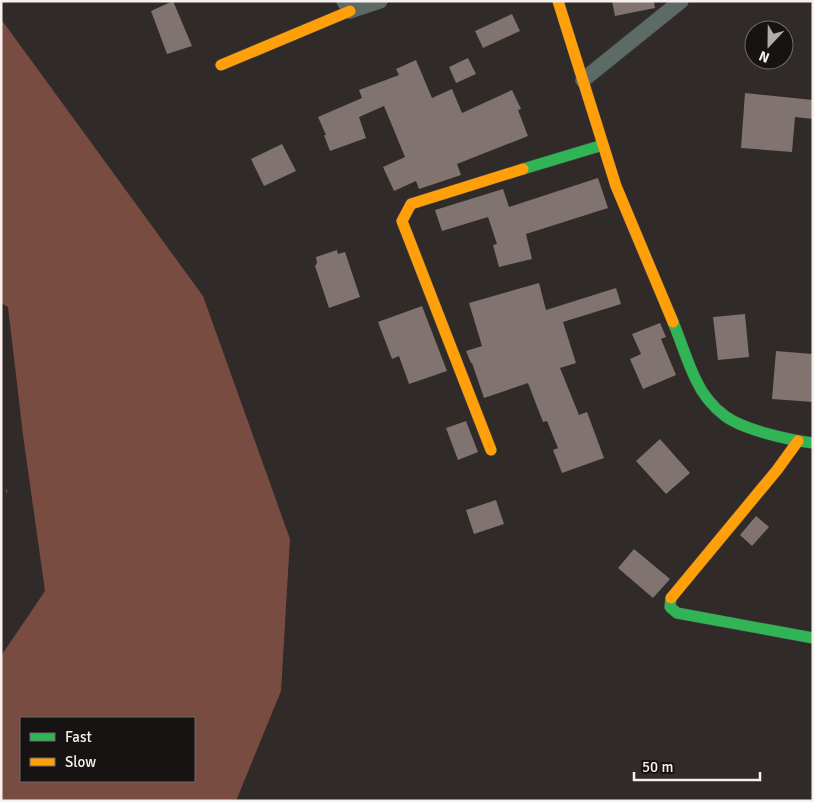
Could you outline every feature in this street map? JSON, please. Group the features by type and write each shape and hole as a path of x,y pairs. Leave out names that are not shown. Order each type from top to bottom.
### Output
{"street":[{"path":"221,65 347,6 380,1"},
{"path":"558,1 616,186 668,308 696,380 709,400 725,416 740,423 798,441 813,443"},
{"path":"583,80 681,1"},
{"path":"491,450 402,221 411,204 603,144"},
{"path":"798,441 777,470 670,600 670,607 677,613 813,638"}],"path":[{"path":"1,491 7,491"}],"shaded area":[{"path":"1,19 203,296 290,539 281,691 236,801 1,801 1,656 45,591 23,435 8,307 1,303"}],"building":[{"path":"173,1 192,46 167,54 151,11"},
{"path":"612,1 654,1 655,8 615,16"},
{"path":"512,14 520,31 483,48 475,31"},
{"path":"468,58 476,74 456,83 449,67"},
{"path":"416,60 432,98 452,89 462,113 512,90 521,109 518,110 528,136 457,164 461,175 419,189 416,181 394,191 383,167 405,157 384,106 359,117 366,138 330,151 324,135 326,135 318,117 362,98 359,90 399,75 396,69"},
{"path":"745,93 813,100 813,119 795,117 792,152 741,148"},
{"path":"282,144 296,171 264,186 251,159"},
{"path":"598,178 608,208 526,234 532,259 499,267 493,245 497,244 488,217 442,231 435,210 503,189 509,207"},
{"path":"337,250 338,254 345,252 360,297 329,308 315,266 317,263 316,257"},
{"path":"539,283 546,310 616,288 621,304 563,322 576,363 560,368 579,415 587,412 604,458 562,473 553,450 558,448 547,421 543,422 528,383 484,398 466,351 482,346 469,303"},
{"path":"422,306 447,371 409,384 399,356 392,359 378,322"},
{"path":"745,314 749,357 718,360 713,317"},
{"path":"660,323 666,337 661,339 676,375 643,389 630,359 641,354 632,334"},
{"path":"776,351 813,354 813,402 772,399"},
{"path":"466,421 478,452 458,460 446,428"},
{"path":"660,439 690,473 666,494 636,461"},
{"path":"496,500 504,524 474,534 466,510"},
{"path":"756,516 769,527 752,546 740,535"},
{"path":"634,549 670,579 653,598 618,568"}],"traffic: fast":[{"path":"523,169 603,145"},
{"path":"673,322 698,385 708,400 725,416 755,430 813,443"},
{"path":"671,598 670,607 677,613 813,638"}],"traffic: slow":[{"path":"558,1 616,186 673,322"},
{"path":"221,65 350,11"},
{"path":"491,450 402,221 411,204 523,169"},
{"path":"671,598 777,470 798,441"}]}
